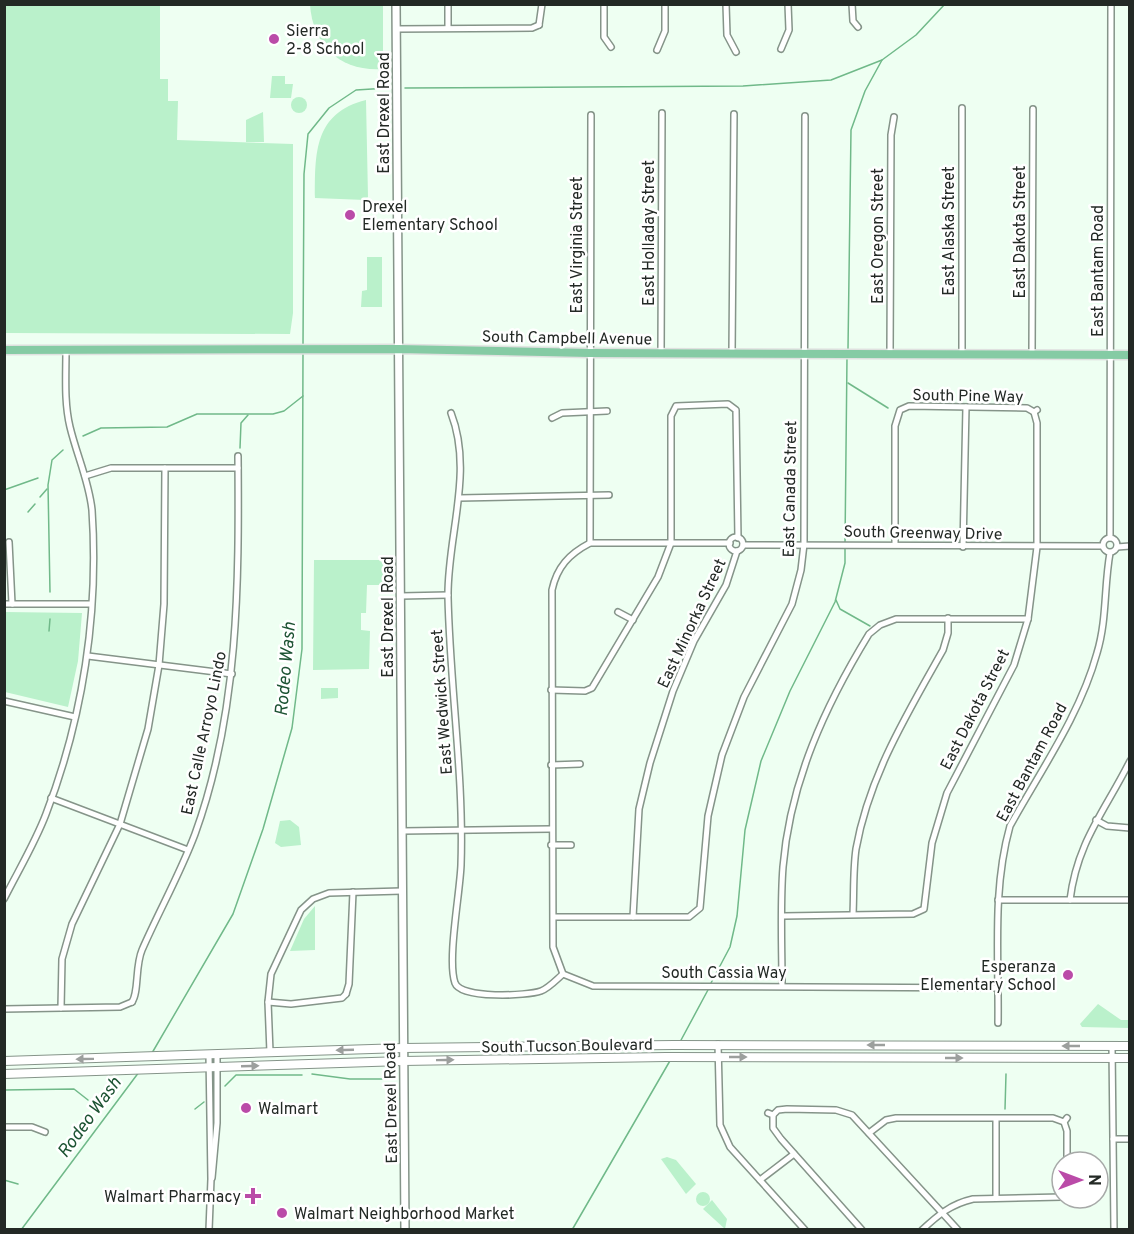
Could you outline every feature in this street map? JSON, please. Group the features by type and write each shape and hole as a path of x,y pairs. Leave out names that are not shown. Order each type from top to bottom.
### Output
{"main road":[{"name":"South Campbell Avenue","path":"4,350 398,349 661,354 1130,355"},
{"name":"South Tucson Boulevard","path":"4,1061 403,1048 718,1044 1130,1046"},
{"name":"South Tucson Boulevard","path":"4,1074 403,1061 666,1057 1130,1058"}],"street":[{"name":"East Drexel Road","path":"396,4 405,1230"},
{"path":"448,4 448,27"},
{"path":"539,25 542,4"},
{"path":"604,4 604,37 611,48"},
{"path":"657,50 665,31 665,4"},
{"path":"726,4 727,35 736,52"},
{"path":"782,49 789,30 788,4"},
{"path":"852,4 853,21 858,27"},
{"name":"East Bantam Road","path":"1110,538 1111,4"},
{"path":"396,29 532,28 539,25"},
{"path":"539,25 545,31"},
{"name":"East Alaska Street","path":"962,108 962,354"},
{"name":"East Dakota Street","path":"1032,355 1033,109"},
{"name":"East Holladay Street","path":"661,354 662,112"},
{"path":"732,354 734,114"},
{"name":"East Virginia Street","path":"590,543 591,115"},
{"name":"East Canada Street","path":"633,917 697,915 701,904 708,816 722,755 744,697 792,604 798,587 804,544 805,116"},
{"name":"East Oregon Street","path":"890,354 891,135 894,117"},
{"path":"4,899 51,798 75,717 88,656 92,512 86,476 68,419 65,397 66,350"},
{"path":"551,690 585,691 593,688 658,577 670,543 671,416 676,406 728,404 736,410 738,538 743,545 737,551 731,549 729,543"},
{"name":"South Pine Way","path":"895,544 897,410 909,406 1027,408 1036,411"},
{"path":"963,547 966,407"},
{"path":"552,417 562,413 607,411"},
{"name":"East Dakota Street","path":"853,914 913,914 924,911 932,843 947,793 1014,665 1028,619 1037,547 1036,411"},
{"name":"East Wedwick Street","path":"451,413 459,432 459,498 448,595 451,669 460,755 455,981 459,991 471,994 525,994 542,990 563,974"},
{"name":"East Calle Arroyo Lindo","path":"132,1002 135,997 136,963 188,850 214,761 232,674 237,600 238,456"},
{"path":"86,476 111,468 238,468"},
{"path":"61,1008 62,959 72,924 120,824 148,729 159,665 164,604 165,468"},
{"path":"459,498 609,495"},
{"path":"729,543 733,538 738,538"},
{"path":"1117,547 1116,542 1110,538 1104,540 1102,546 1110,553 1117,547 1130,546"},
{"path":"9,540 12,604"},
{"path":"563,974 553,946 551,690 554,579 560,567 572,555 590,543 729,543"},
{"name":"South Greenway Drive","path":"743,545 1102,546"},
{"name":"East Minorka Street","path":"633,917 639,809 650,763 673,691 694,641 726,585 737,551"},
{"name":"East Bantam Road","path":"998,1023 999,872 1010,826 1086,688 1097,653 1106,609 1110,553"},
{"path":"401,596 448,595"},
{"path":"4,604 91,604"},
{"path":"618,612 633,620"},
{"path":"783,916 853,914 856,851 864,815 886,752 947,641 948,618"},
{"path":"782,986 783,868 788,830 809,749 869,634 880,625 896,619 1028,619"},
{"path":"88,656 232,674"},
{"path":"5,702 75,717"},
{"path":"1070,900 1076,862 1096,820 1130,761"},
{"path":"551,765 580,764"},
{"path":"51,798 188,850"},
{"path":"1096,820 1107,826 1130,828"},
{"path":"402,831 551,829"},
{"path":"551,845 571,845"},
{"path":"4,877 13,881"},
{"path":"270,1052 268,1002 271,974 301,910 313,899 329,893 402,891"},
{"path":"268,1002 291,1004 348,996 353,892"},
{"path":"998,900 1130,900"},
{"path":"554,917 633,917"},
{"name":"South Cassia Way","path":"563,974 593,986 998,988"},
{"path":"4,1009 120,1007 132,1002 136,1008"},
{"path":"718,1044 720,1125 730,1147 805,1230"},
{"path":"1112,1046 1114,1230"},
{"path":"209,1230 213,1055"},
{"path":"862,1230 773,1128 771,1114 786,1109 836,1110 852,1115 958,1230"},
{"path":"869,1133 886,1120 896,1118 1053,1118 1065,1120 1067,1150"},
{"path":"996,1119 996,1198"},
{"path":"4,1127 32,1127 45,1132"},
{"path":"1113,1139 1130,1139"},
{"path":"760,1180 794,1154"},
{"path":"922,1230 942,1212 958,1202 996,1198 1050,1197"}],"green space":[{"path":"5,4 160,5 160,79 168,79 168,101 178,101 177,140 293,144 293,313 290,334 5,333"},
{"path":"310,5 383,5 383,69 354,66 332,54 317,33"},
{"path":"272,76 285,76 285,84 293,84 291,98 270,98"},
{"path":"299,97 305,99 307,105 305,111 299,113 293,111 291,105 293,99"},
{"path":"366,100 368,197 365,200 315,198 317,151 327,125 336,114"},
{"path":"263,112 264,142 246,142 246,120"},
{"path":"367,257 382,257 382,307 361,307 362,291 367,290"},
{"path":"314,560 391,560 391,585 367,585 366,613 361,613 361,630 370,631 369,669 313,670"},
{"path":"5,612 82,613 78,661 68,707 5,692"},
{"path":"321,688 338,688 338,698 321,699"},
{"path":"290,820 299,827 301,845 281,847 275,843 280,821"},
{"path":"315,906 315,950 290,951 304,919"},
{"path":"1098,1004 1121,1020 1129,1020 1129,1028 1082,1027 1080,1024"},
{"path":"667,1157 676,1160 696,1184 686,1194 661,1159"},
{"path":"703,1192 708,1194 710,1199 708,1204 703,1206 698,1204 696,1199 698,1194"},
{"path":"712,1200 727,1219 725,1229 703,1209"}],"waterway":[{"path":"405,88 743,86 831,80 882,60 916,35 945,4"},
{"path":"848,349 851,130 865,91 882,60"},
{"name":"Rodeo Wash","path":"303,347 304,174 308,134 329,108 356,90 388,88"},
{"name":"Rodeo Wash","path":"152,1053 233,914 263,829 292,728 302,649 303,352"},
{"path":"845,544 847,357"},
{"path":"848,383 888,408"},
{"path":"83,436 101,428 167,427 197,414 273,414 284,411 303,396"},
{"path":"240,448 241,423 248,415"},
{"path":"50,592 48,485 52,460 63,450"},
{"path":"4,490 38,478"},
{"path":"40,497 47,489"},
{"path":"28,512 35,504"},
{"path":"711,983 730,947 737,916 745,830 761,761 790,691 835,602 845,563 845,549"},
{"path":"836,600 840,609 870,626"},
{"path":"49,631 50,619"},
{"path":"680,1042 709,988"},
{"path":"572,1230 671,1059"},
{"name":"Rodeo Wash","path":"21,1230 139,1072"},
{"path":"312,1074 350,1079 383,1079"},
{"path":"1005,1109 1006,1074"},
{"path":"225,1086 236,1075 302,1075"},
{"path":"4,1090 74,1089 88,1100"},
{"path":"195,1109 204,1102"},
{"path":"4,1180 18,1184"}],"place":[{"name":"Sierra 2-8 School","path":"274,39"},
{"name":"Drexel Elementary School","path":"350,215"},
{"name":"Esperanza Elementary School","path":"1068,975"},
{"name":"Walmart","path":"246,1108"},
{"name":"Walmart Pharmacy","path":"253,1196"},
{"name":"Walmart Neighborhood Market","path":"282,1213"}]}
